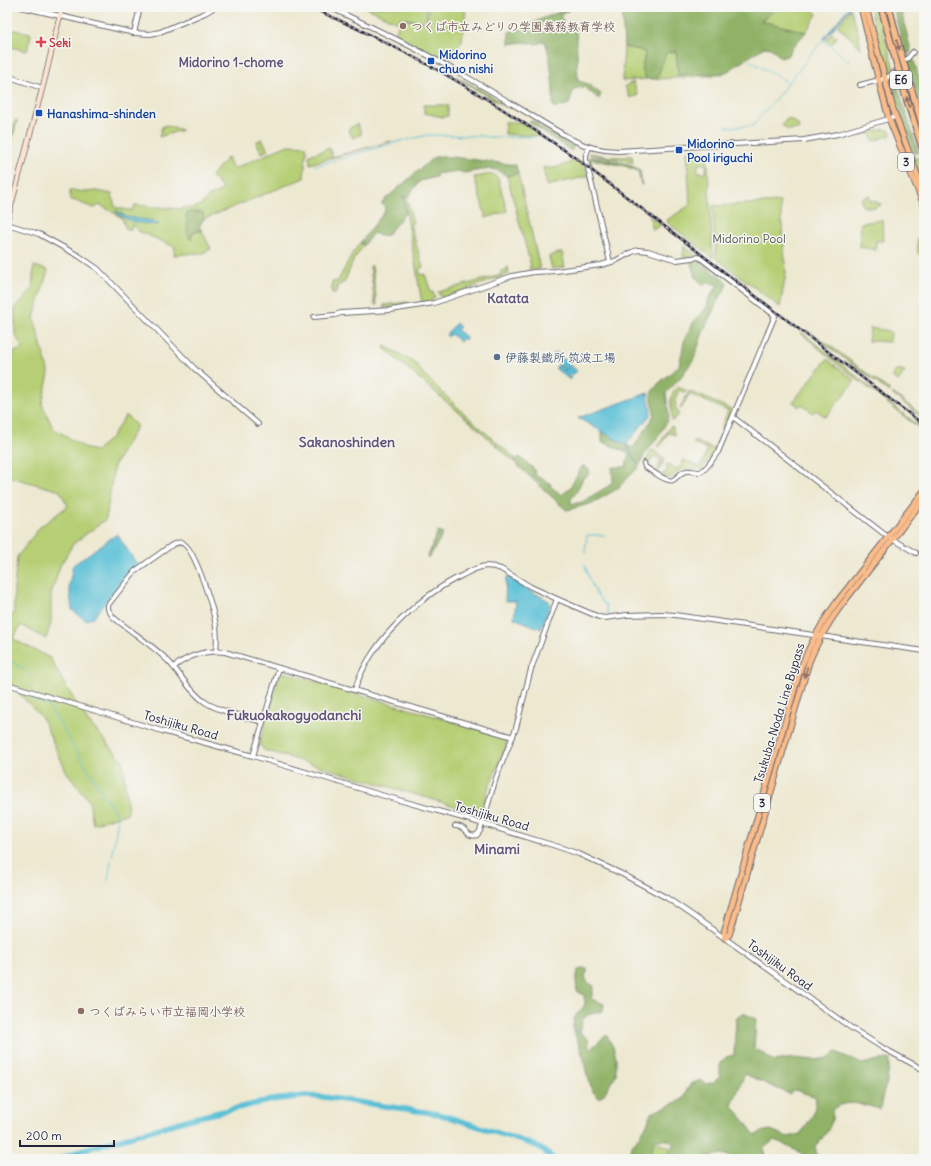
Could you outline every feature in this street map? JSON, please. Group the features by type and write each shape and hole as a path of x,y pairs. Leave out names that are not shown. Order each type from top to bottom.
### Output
{"highway":[{"name":"E6","path":"881,7 906,97 924,153"},
{"name":"E6","path":"889,7 902,58 924,131"}],"main road":[{"path":"7,220 62,7"},
{"name":"3","path":"861,7 881,80 924,193"},
{"name":"3","path":"866,7 889,119 924,205"},
{"name":"Tsukuba-Noda Line Bypass","path":"891,538 924,491"},
{"name":"Tsukuba-Noda Line Bypass","path":"725,938 724,932 801,667 818,635 825,617 924,499"}],"street":[{"path":"21,7 134,33 150,34 160,32 205,13 215,7"},
{"path":"134,33 140,7"},
{"path":"329,7 379,30 419,51 568,137 589,147 602,150 618,151 799,141 838,134 895,117"},
{"path":"907,59 913,52"},
{"path":"860,85 887,78 893,73"},
{"path":"7,76 42,88"},
{"path":"589,147 586,160 610,262"},
{"path":"7,224 39,234 79,256 98,269 195,369 258,424"},
{"path":"314,317 336,315 340,312 391,310 434,304 520,274 601,265 615,261 638,250 648,251 677,260 699,257 775,316 718,452 702,472 684,471 675,479 666,480 645,467 644,464"},
{"path":"733,417 891,538 916,553"},
{"path":"216,651 217,635 203,580 185,545 181,543 176,543 135,571 109,603 108,607 113,617 152,646 174,667 196,695 206,703 218,709 263,722"},
{"path":"354,690 364,667 391,630 418,603 457,577 471,570 486,566 496,567 557,599 602,618 627,615 662,614 924,651"},
{"path":"455,826 463,827 469,834 475,836 479,833 494,784 513,737 531,669 557,599"},
{"path":"174,667 190,657 206,652 216,651 513,737"},
{"path":"253,756 279,668"},
{"name":"Toshijiku Road","path":"7,684 579,854 642,884 667,898 850,1027 883,1048 924,1070"}],"green space":[{"path":"365,7 427,7 426,18 423,21 399,19 427,23 429,7 466,7 462,41 449,63 395,34 399,23"},
{"path":"622,7 767,7 772,12 761,21 806,32 787,56 781,58 771,48 764,47 725,73 678,75 676,51 666,53 657,79 646,79 642,69 645,53 640,50 624,47"},
{"path":"791,7 810,7 817,14 806,32 761,21 772,12"},
{"path":"870,7 877,7 894,70 890,73 886,72"},
{"path":"893,7 900,7 911,51 908,55 905,53"},
{"path":"572,8 560,16 569,27 576,27 578,81 588,84 601,94 599,99 584,87 574,89 569,104 556,108 553,106 551,65 545,41 537,44 524,42 509,44 509,32"},
{"path":"851,9 858,32 861,48 838,26"},
{"path":"10,29 30,33 31,35 27,51 7,46 7,31"},
{"path":"832,33 837,37 831,45 826,40"},
{"path":"624,47 640,50 645,53 642,69 646,79 622,81"},
{"path":"676,51 678,75 725,73 723,75 657,79 665,53"},
{"path":"910,59 914,61 924,95 924,116 907,61"},
{"path":"894,75 892,83 916,153 914,153 901,124 889,83 889,80"},
{"path":"894,75 919,153 916,153 892,83"},
{"path":"456,77 495,98 507,108"},
{"path":"633,82 638,95 630,98 625,86"},
{"path":"424,105 448,105 448,116 443,117 424,113"},
{"path":"787,119 790,119 798,124 799,129 788,130 782,125"},
{"path":"16,120 10,149 7,149 10,134 12,134"},
{"path":"534,121 538,123 538,126 574,147 571,151 529,122"},
{"path":"505,122 521,122 537,133 537,136 505,134"},
{"path":"357,124 362,134 353,138 348,129"},
{"path":"164,125 182,130 159,137"},
{"path":"885,129 890,131 891,135 873,141 870,133"},
{"path":"262,139 268,150 262,153 256,142"},
{"path":"392,141 310,164 309,155 330,148 332,157"},
{"path":"288,145 306,146 307,152 304,178 204,219 203,213 199,212 186,216 191,239 192,234 196,231 202,231 211,249 199,255 198,253 174,255 175,247 136,230 134,225 132,225 131,229 126,229 122,218 100,205 94,208 70,199 70,190 85,192 96,191 112,194 115,207 127,210 132,210 135,205 180,209 196,207 203,203 209,196 223,189 211,176 228,157 233,169"},
{"path":"687,151 707,151 713,258 668,223 667,220 690,205","holes":["699,163 707,165 705,174 697,171"]},
{"path":"589,154 610,157 632,156 633,162"},
{"path":"434,157 453,157 516,165 518,173 507,176 497,170 488,169 464,173 458,171 436,174 436,177 420,181 406,199 403,195 406,212 388,234 385,236 373,233 364,245 360,243 385,211 385,207 381,203"},
{"path":"589,157 628,164 640,170 642,185 638,171 625,166 591,159 592,165 588,159"},
{"path":"914,157 920,159 924,167 924,183"},
{"path":"576,160 585,167 588,176 547,186 543,167 555,168"},
{"path":"518,173 540,269 530,270 529,267 531,266 507,176"},
{"path":"493,174 498,178 507,211 486,218 474,177"},
{"path":"403,193 407,200 413,223 410,224 423,267 419,269 421,275 425,274 431,293 433,292 435,298 431,301 422,303"},
{"path":"869,195 871,201 876,201 881,205 872,208 862,206 861,199"},
{"name":"Midorino Pool","path":"780,202 786,273 780,307 716,258 713,206"},
{"path":"187,212 203,213 204,219 199,226 202,231 192,233 191,240 187,234"},
{"path":"649,216 661,225 653,230"},
{"path":"882,220 883,241 876,241 876,250 860,247 861,223"},
{"path":"917,238 924,239 924,254 918,253"},
{"path":"360,243 364,245 354,259 344,283 342,282 341,285 338,284 336,294 332,293 332,282 338,281 353,252"},
{"path":"684,246 697,256 683,257"},
{"path":"562,252 565,267 552,269 549,256"},
{"path":"690,260 698,260 727,282 703,332 694,359 680,378 666,393 669,416 667,422 646,452 638,468 617,489 590,504 567,510 513,461 520,457 534,469 536,476 550,483 551,487 562,495 570,488 582,466 585,466 589,470 589,474 583,478 577,491 571,499 571,504 582,502 610,485 613,480 612,467 626,467 629,453 602,442 602,432 633,448 654,415 651,393 659,383 679,366 685,338 693,323 707,307 709,298 718,285 710,283 702,284 695,277"},
{"path":"34,266 48,270 34,318 49,374 42,404 53,428 87,449 96,451 111,438 126,415 137,426 114,466 106,519 73,544 60,566 51,594 51,623 46,639 21,625 13,639 50,658 87,720 123,761 128,813 93,824 89,801 66,771 42,718 7,680 7,617 14,614 14,590 17,557 40,527 68,506 60,491 7,476 7,380 14,352 23,348 15,334 15,307 32,289"},
{"path":"370,266 372,266 377,305 375,305"},
{"path":"508,267 509,274 442,298 438,292 501,275 501,271 508,269"},
{"path":"407,302 406,305 384,308 384,305"},
{"path":"870,328 890,331 890,342 868,341"},
{"path":"800,332 884,398 883,399 841,367"},
{"path":"809,332 828,344 889,390 889,392"},
{"path":"385,346 416,363 422,373 483,431 516,459 513,461 384,348"},
{"path":"827,359 855,381 826,417 816,410 813,413 801,404 799,407 793,402"},
{"path":"897,369 905,371 898,381 892,377"},
{"path":"677,387 686,390 685,393 679,390 674,402 676,403 675,407 679,413 672,421 671,400"},
{"path":"689,391 733,410 725,429 721,428 728,411 689,394 681,409 680,408"},
{"path":"892,394 924,417 924,419"},
{"path":"887,401 924,430 924,432 887,403"},
{"path":"671,426 674,428 672,432 675,433 675,435 668,433 661,445 657,447"},
{"path":"720,436 722,437 716,451 702,469 683,470 667,479 662,475 663,473 665,474 668,467 666,466 667,464 677,469 681,466 684,460 700,467 708,449 693,443 694,441 714,449"},
{"path":"652,450 658,453 657,455 665,458 659,471 657,470 661,460 653,456 648,466 646,461"},
{"path":"438,531 443,534 429,558 427,558"},
{"path":"286,673 502,736 506,740 506,747 488,789 482,809 475,812 264,750 259,744 278,677 280,674"},
{"path":"585,968 588,970 585,976 587,982 594,986 591,999 604,1004 603,1011 588,1015 582,1020 581,1031 573,1027 573,1022 575,1016 585,1004 584,995 577,991 576,981 578,970"},
{"path":"743,1013 756,1019 754,1049 758,1050 774,1061 793,1058 815,1060 828,1058 836,1052 862,1064 890,1059 887,1082 880,1109 862,1104 849,1103 837,1106 832,1110 832,1120 828,1130 815,1146 818,1159 804,1159 803,1154 774,1140 763,1149 767,1159 733,1159 731,1156 721,1154 703,1159 663,1159 674,1145 669,1140 655,1140 649,1159 629,1159 630,1149 645,1128 652,1113 683,1099 690,1084 701,1080 706,1084 714,1082 720,1076 720,1063 726,1057 734,1055 736,1019","holes":["745,1074 789,1094 795,1090 816,1097 814,1113 801,1134 788,1137 771,1130 755,1135 732,1105"]},
{"path":"573,1029 588,1039 589,1047 591,1048 607,1035 614,1049 616,1057 616,1075 604,1094 599,1098 593,1092 586,1072 584,1059"},
{"path":"656,1142 679,1151 678,1159 642,1159"},
{"path":"891,1154 920,1159 889,1159"}],"water":[{"path":"849,7 851,7 824,40 823,39"},
{"path":"115,211 127,217 154,221 159,225 130,220 119,215"},
{"path":"456,323 460,327 457,330 467,338 465,340 463,338 460,342 451,334 448,337 446,335"},
{"path":"556,352 571,365 568,368 569,369 572,366 577,371 573,375 570,373 568,375 571,378 570,380 555,368 558,365 565,371 566,370 551,357"},
{"path":"648,393 651,414 630,440 628,438 627,439 629,441 627,445 638,465 626,445 578,418"},
{"path":"117,534 137,564 93,618 85,620 72,610 69,586 73,565"},
{"path":"508,577 549,601 550,606 541,629 514,618 516,601 505,601 506,578"}],"waterway":[{"path":"806,60 824,39"},
{"path":"824,41 850,62"},
{"path":"750,61 787,82"},
{"path":"772,103 805,62"},
{"path":"726,127 753,126 770,105"},
{"path":"407,140 427,135 484,136"},
{"path":"486,137 534,137"},
{"path":"315,166 404,140"},
{"path":"585,553 587,535 605,535"},
{"path":"585,565 596,594 606,606 608,615"},
{"path":"10,661 25,670"},
{"path":"28,673 29,677"},
{"path":"30,698 48,705 118,818 112,856"},
{"path":"108,880 111,861"},
{"path":"59,1159 82,1150 194,1118 272,1100 305,1096 323,1097 446,1116 534,1145 554,1159"}],"railway":[{"path":"310,7 375,37 442,72 573,156 924,425"}],"place":[{"name":"つくば市立みどりの学園義務教育学校","path":"403,26"},
{"name":"Seki","path":"41,42"},
{"name":"Midorino chuo nishi","path":"431,61"},
{"name":"Hanashima-shinden","path":"39,113"},
{"name":"Midorino Pool iriguchi","path":"679,150"},
{"name":"伊藤製鐵所 筑波工場","path":"497,357"},
{"name":"つくばみらい市立福岡小学校","path":"81,1011"}],"district":[{"name":"Midorino 1-chome","path":"231,62"},
{"name":"Katata","path":"508,298"},
{"name":"Sakanoshinden","path":"347,442"},
{"name":"Fukuokakogyodanchi","path":"294,715"},
{"name":"Minami","path":"497,849"}]}
